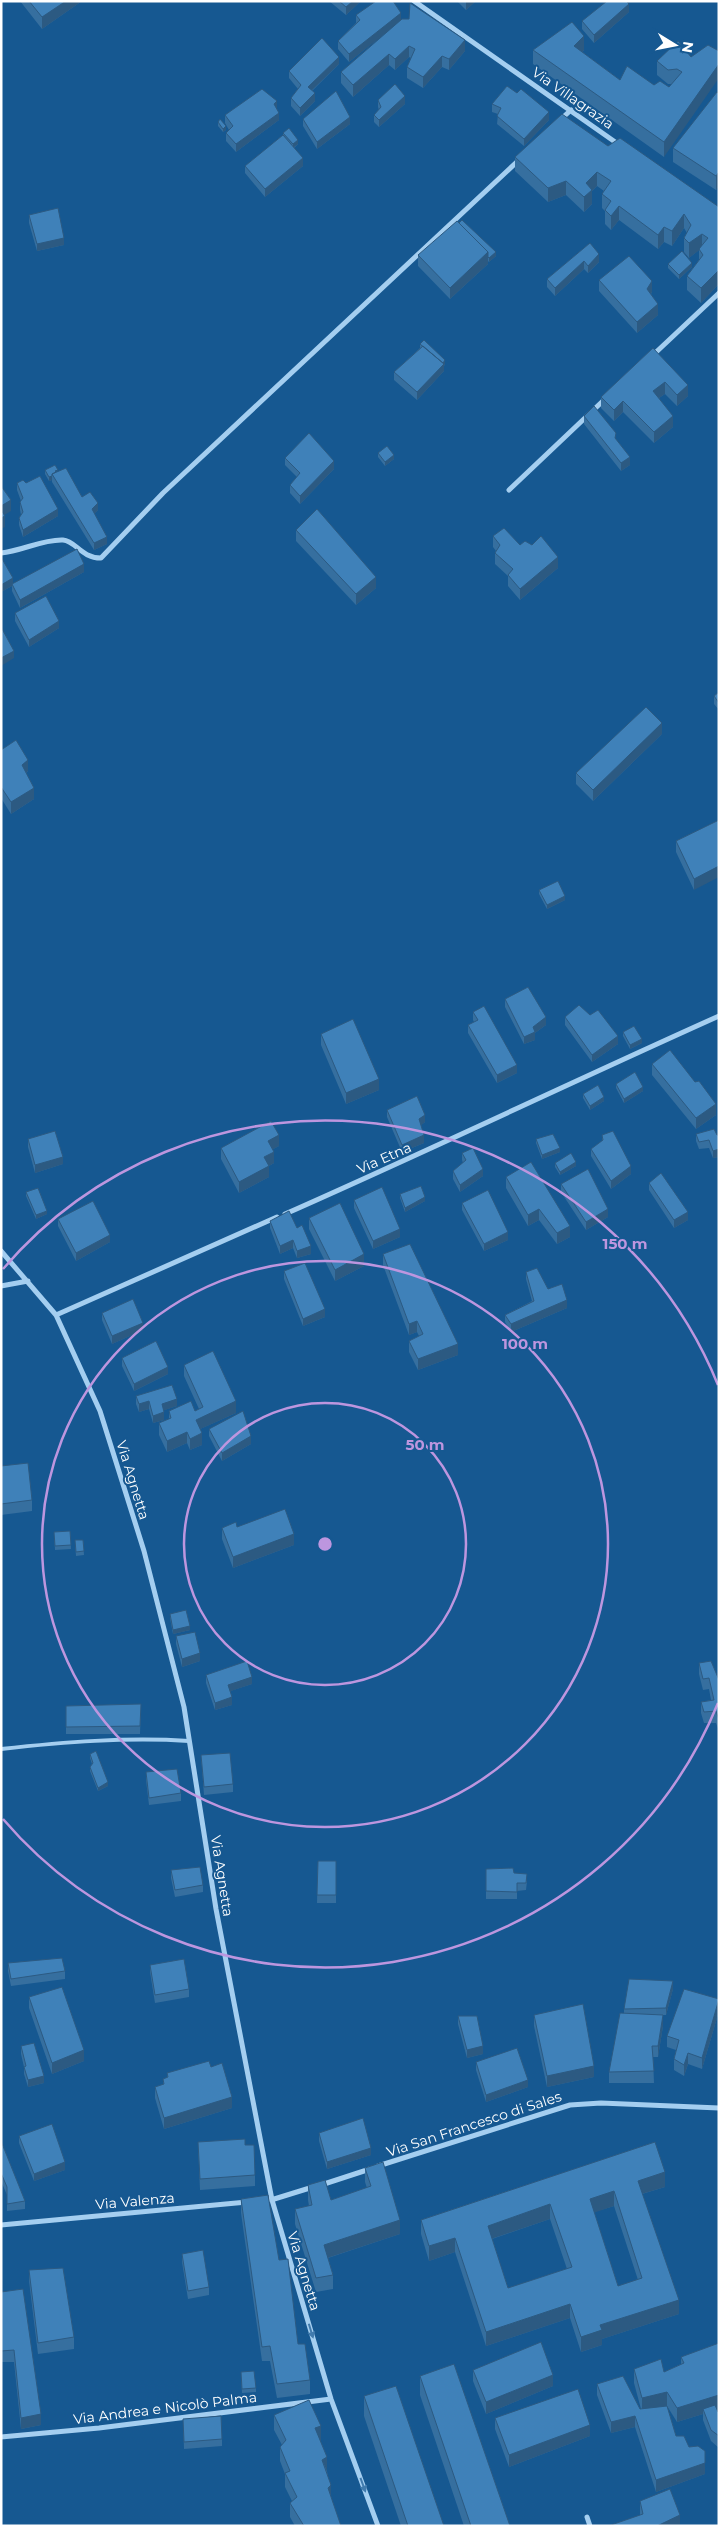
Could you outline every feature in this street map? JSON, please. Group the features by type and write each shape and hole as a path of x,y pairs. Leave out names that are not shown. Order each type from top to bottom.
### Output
{"street":[{"name":"Via Villagrazia","path":"414,1 626,150"},
{"path":"558,122 571,110"},
{"path":"1,553 14,552 51,541 65,540 90,558 101,558 163,493 525,154"},
{"path":"646,361 719,293"},
{"path":"509,490 610,395"},
{"name":"Via Etna","path":"56,1315 407,1160 552,1090 719,1016"},
{"name":"Via Agnetta","path":"1,1251 56,1315 100,1411 144,1551 184,1708 216,1910 272,2200 331,2399 378,2526"},
{"path":"1,1286 28,1282"},
{"name":"Via San Francesco di Sales","path":"272,2200 570,2105 601,2103 719,2108"},
{"path":"262,2201 272,2200"},
{"name":"Via Valenza","path":"1,2225 253,2202"},
{"name":"Via Andrea e Nicolò Palma","path":"1,2437 99,2428 331,2399"},
{"path":"587,2516 590,2526"}],"lane":[{"path":"1,1749 95,1739 153,1738 189,1741"}],"building":[{"path":"29,1 66,1 42,17"},
{"path":"339,1 353,1 346,7"},
{"path":"376,1 393,1 401,13 349,54 338,41 360,20 356,15"},
{"path":"607,1 626,1 629,4 594,35 582,21"},
{"path":"410,3 465,40 449,59 442,56 423,77 407,67 415,49 409,46 395,59 389,54 353,85 341,72 402,19 409,19"},
{"path":"572,22 584,36 574,46 620,80 627,66 654,85 660,81 669,87 682,72 677,69 668,70 657,61 678,41 691,57 708,45 719,51 719,64 664,142 533,50"},
{"path":"322,38 339,57 308,87 315,93 300,108 291,98 301,85 289,71"},
{"path":"395,84 405,96 379,120 374,115 381,107 378,100"},
{"path":"507,86 517,93 521,89 549,112 524,139 497,116 501,108 492,104"},
{"path":"262,89 277,101 274,104 279,113 236,144 226,133 233,126 225,115"},
{"path":"336,91 350,117 317,142 303,119"},
{"path":"717,92 719,93 719,172 716,176 673,148"},
{"path":"562,114 608,146 620,138 719,207 719,270 701,288 687,276 703,255 699,249 708,238 702,234 689,243 684,238 691,225 684,214 672,231 664,227 658,235 619,206 611,216 605,210 611,201 602,194 611,181 597,172 586,183 592,190 584,197 566,181 548,188 515,157"},
{"path":"220,119 226,126 223,129 218,122"},
{"path":"289,128 298,140 293,144 283,133"},
{"path":"283,135 303,158 265,189 245,166"},
{"path":"58,208 64,238 37,244 29,215"},
{"path":"462,220 496,252 489,258 488,252 459,223"},
{"path":"457,221 488,252 450,288 418,255"},
{"path":"590,243 599,254 588,266 584,261 555,288 547,279"},
{"path":"682,251 692,263 679,275 668,264"},
{"path":"629,256 652,281 647,289 658,304 637,322 599,280"},
{"path":"424,340 445,360 443,363 420,344"},
{"path":"423,346 444,364 417,392 394,372"},
{"path":"653,348 688,385 677,395 665,382 653,391 673,416 654,432 623,401 614,410 601,397"},
{"path":"594,406 616,433 615,438 630,457 621,463 584,416"},
{"path":"309,433 334,461 300,496 290,485 300,473 285,458"},
{"path":"387,446 394,455 385,462 378,453"},
{"path":"55,465 58,470 49,477 45,470"},
{"path":"66,468 82,497 90,492 98,503 92,509 107,537 94,543 52,474"},
{"path":"40,476 58,509 23,530 19,518 23,512 20,502 23,498 17,483 23,480 26,483"},
{"path":"1,486 11,500 1,506"},
{"path":"317,509 376,577 356,594 296,530"},
{"path":"1,510 5,516 1,518"},
{"path":"504,528 520,545 525,541 532,545 541,536 558,557 520,589 508,575 513,569 495,553 500,545 493,536"},
{"path":"77,549 84,564 20,600 12,584"},
{"path":"1,557 13,578 1,585"},
{"path":"46,596 59,621 29,640 15,613"},
{"path":"1,627 14,651 1,658"},
{"path":"719,692 719,703 714,696"},
{"path":"646,707 662,723 593,790 576,773"},
{"path":"16,740 28,760 22,765 34,788 11,802 1,787 1,750"},
{"path":"719,820 719,866 694,879 676,841"},
{"path":"558,881 565,896 547,905 539,890"},
{"path":"528,987 546,1017 533,1027 535,1032 524,1037 505,999"},
{"path":"579,1005 590,1015 598,1010 618,1036 592,1055 565,1017"},
{"path":"484,1006 517,1065 497,1075 468,1025 478,1020 473,1012"},
{"path":"353,1019 379,1079 346,1093 321,1034"},
{"path":"634,1026 642,1039 630,1045 623,1032"},
{"path":"670,1050 695,1082 699,1081 716,1104 696,1118 652,1064"},
{"path":"635,1072 643,1087 624,1099 616,1084"},
{"path":"598,1085 604,1097 590,1106 583,1094"},
{"path":"417,1096 425,1115 419,1119 424,1135 402,1145 387,1110"},
{"path":"271,1121 279,1135 268,1141 274,1152 264,1157 269,1166 239,1182 221,1148"},
{"path":"714,1129 717,1135 719,1135 719,1149 713,1151 709,1140 699,1142 696,1134"},
{"path":"55,1131 63,1157 35,1165 28,1139"},
{"path":"613,1131 631,1166 611,1181 591,1149 603,1140 602,1135"},
{"path":"553,1134 560,1148 542,1155 536,1139"},
{"path":"473,1148 483,1169 460,1185 453,1171 466,1160 462,1153"},
{"path":"571,1153 576,1162 560,1172 555,1163"},
{"path":"531,1162 570,1226 557,1233 539,1209 528,1215 506,1177"},
{"path":"588,1169 608,1209 586,1222 561,1184"},
{"path":"661,1173 688,1212 674,1220 649,1183"},
{"path":"421,1186 425,1197 405,1208 400,1194"},
{"path":"382,1187 400,1229 373,1241 354,1200"},
{"path":"38,1188 47,1211 36,1215 26,1192"},
{"path":"488,1190 508,1232 484,1244 462,1203"},
{"path":"93,1201 110,1235 76,1253 58,1219"},
{"path":"340,1203 364,1254 335,1270 309,1218"},
{"path":"289,1211 297,1228 302,1225 311,1246 297,1251 293,1240 280,1246 270,1221"},
{"path":"410,1244 458,1344 418,1359 409,1341 423,1334 417,1321 409,1324 383,1254"},
{"path":"305,1263 325,1309 303,1319 284,1271"},
{"path":"537,1268 548,1289 562,1284 567,1300 511,1324 505,1315 534,1301 526,1272"},
{"path":"133,1299 143,1323 112,1336 102,1313"},
{"path":"156,1341 168,1367 134,1384 122,1358"},
{"path":"213,1351 236,1401 196,1420 202,1433 190,1439 187,1432 167,1441 159,1423 171,1418 169,1411 191,1401 195,1411 203,1407 184,1365"},
{"path":"172,1385 177,1399 162,1404 164,1412 153,1416 149,1401 139,1404 136,1396"},
{"path":"243,1411 251,1436 222,1453 209,1429"},
{"path":"28,1463 32,1500 1,1504 1,1466"},
{"path":"285,1509 294,1534 233,1557 222,1528 236,1522 237,1527"},
{"path":"70,1531 71,1545 55,1546 54,1532"},
{"path":"75,1540 83,1540 84,1551 76,1552"},
{"path":"186,1610 190,1626 173,1630 170,1614"},
{"path":"195,1632 200,1653 182,1659 176,1636"},
{"path":"247,1661 252,1677 228,1685 232,1697 215,1703 206,1675"},
{"path":"711,1661 719,1680 719,1720 716,1711 704,1712 701,1702 714,1700 709,1678 703,1679 699,1663"},
{"path":"141,1704 140,1726 66,1727 66,1706"},
{"path":"96,1751 108,1782 98,1788 90,1767 93,1763 90,1754"},
{"path":"230,1753 233,1784 204,1787 201,1755"},
{"path":"177,1769 181,1793 149,1798 146,1772"},
{"path":"318,1861 336,1861 336,1895 317,1895"},
{"path":"200,1867 203,1885 175,1890 171,1870"},
{"path":"513,1868 514,1873 527,1874 526,1883 517,1883 517,1892 486,1891 486,1869"},
{"path":"62,1958 65,1971 11,1979 8,1963"},
{"path":"184,1959 189,1989 155,1995 150,1965"},
{"path":"629,1979 673,1981 666,2008 624,2009"},
{"path":"62,1987 84,2050 52,2063 29,1997"},
{"path":"684,1989 719,1999 702,2058 688,2053 684,2065 674,2059 679,2040 667,2036"},
{"path":"583,2004 594,2066 547,2076 534,2015"},
{"path":"620,2013 663,2015 658,2046 652,2046 654,2071 609,2072"},
{"path":"458,2016 477,2016 483,2046 467,2050"},
{"path":"34,2043 44,2076 28,2080 21,2046"},
{"path":"517,2048 528,2080 486,2095 476,2062"},
{"path":"209,2061 211,2067 222,2063 232,2097 164,2118 155,2087 164,2084 163,2079 168,2077 167,2073"},
{"path":"363,2118 371,2148 327,2162 319,2133"},
{"path":"52,2124 65,2162 34,2174 19,2136"},
{"path":"245,2139 245,2145 254,2145 255,2175 200,2179 198,2142"},
{"path":"1,2141 25,2201 7,2204 7,2187 1,2173"},
{"path":"655,2142 665,2172 638,2181 679,2300 600,2325 602,2330 581,2337 570,2304 486,2332 455,2238 429,2246 421,2220","holes":["614,2191 642,2278 618,2286 590,2199","550,2204 572,2267 508,2288 488,2226"]},
{"path":"383,2162 400,2220 324,2245 333,2275 316,2278 295,2209 312,2205 308,2185 325,2180 331,2200 371,2186 365,2168"},
{"path":"268,2195 279,2260 288,2259 298,2344 305,2344 310,2380 277,2384 270,2346 262,2347 241,2199"},
{"path":"203,2250 209,2287 188,2291 182,2254"},
{"path":"63,2268 74,2337 38,2343 29,2270"},
{"path":"23,2289 41,2414 21,2418 14,2350 1,2351 1,2292"},
{"path":"541,2342 553,2375 486,2402 473,2370"},
{"path":"719,2343 719,2395 677,2408 667,2392 642,2398 634,2369 661,2359 664,2372 684,2363 681,2357"},
{"path":"454,2364 510,2526 471,2526 420,2376"},
{"path":"254,2371 256,2388 242,2389 241,2372"},
{"path":"623,2376 640,2409 667,2406 676,2436 684,2436 689,2447 698,2446 705,2451 705,2463 656,2480 635,2416 611,2422 597,2384"},
{"path":"396,2386 444,2526 408,2526 364,2396"},
{"path":"578,2389 590,2425 509,2455 495,2418"},
{"path":"309,2400 321,2426 315,2428 327,2457 322,2460 331,2485 328,2488 341,2526 304,2526 290,2503 297,2497 285,2473 290,2471 280,2447 286,2440 274,2415"},
{"path":"715,2405 719,2411 719,2436 711,2430 703,2409"},
{"path":"221,2416 222,2439 184,2442 183,2419"},
{"path":"670,2489 680,2515 657,2526 611,2526 643,2514 640,2501"}]}
